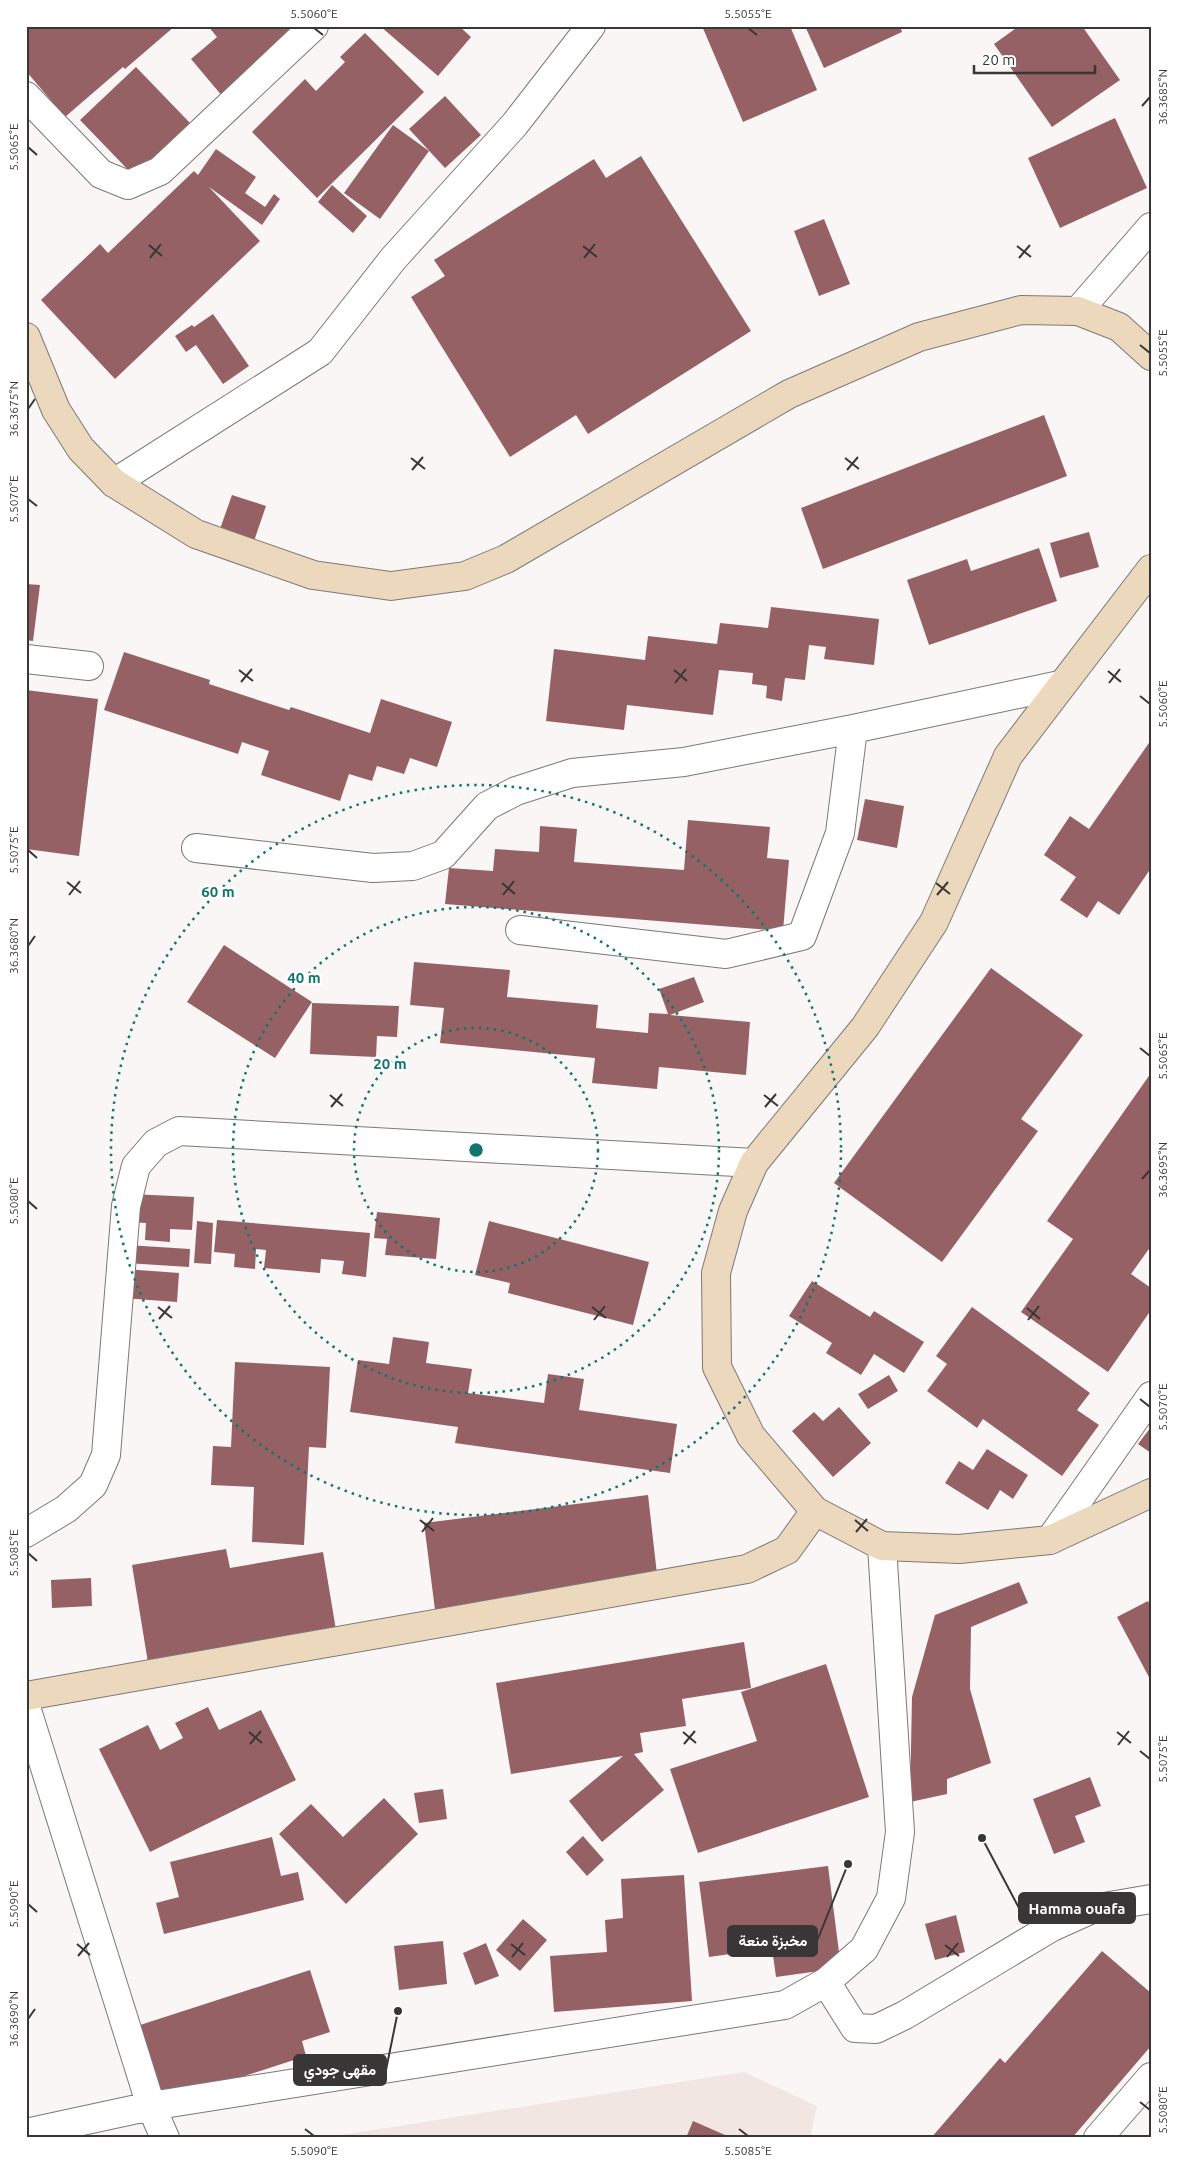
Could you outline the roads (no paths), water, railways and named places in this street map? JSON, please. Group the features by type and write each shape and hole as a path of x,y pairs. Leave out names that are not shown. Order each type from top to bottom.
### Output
{"main road":[{"path":"26,337 56,410 81,449 114,483 196,534 313,574 391,586 465,576 506,559 789,394 918,337 1022,310 1078,311 1119,327 1151,356"},
{"path":"1151,569 1008,756 934,922 865,1027 754,1163 733,1211 716,1273 717,1367 751,1436 815,1511 882,1546 959,1549 1050,1540 1151,1493"},
{"path":"26,1696 746,1569 787,1550 815,1511"}],"street":[{"path":"26,96 101,174 128,185 160,171 314,26"},
{"path":"114,483 320,352 393,259 515,124 591,26"},
{"path":"1078,311 1151,228"},
{"path":"26,659 90,666"},
{"path":"196,848 373,868 413,866 443,854 487,806 516,791 572,773 684,762 853,730 1060,686"},
{"path":"520,930 726,954 802,936 840,833 853,730"},
{"path":"26,1533 66,1509 93,1485 106,1455 126,1206 136,1166 156,1143 179,1131 754,1163"},
{"path":"1050,1540 1151,1396"},
{"path":"26,2133 151,2106 785,2005 826,1982 864,1949 891,1898 900,1832 882,1546"},
{"path":"26,1707 151,2106 165,2138"},
{"path":"826,1982 855,2028 876,2030 905,2015 1052,1927 1092,1909 1151,1899"},
{"path":"1098,2138 1151,2077"}],"place":[{"name":"Hamma ouafa","path":"982,1838"},
{"name":"مخبزة منعة","path":"848,1864"},
{"name":"مقهى جودي","path":"398,2011"}]}
